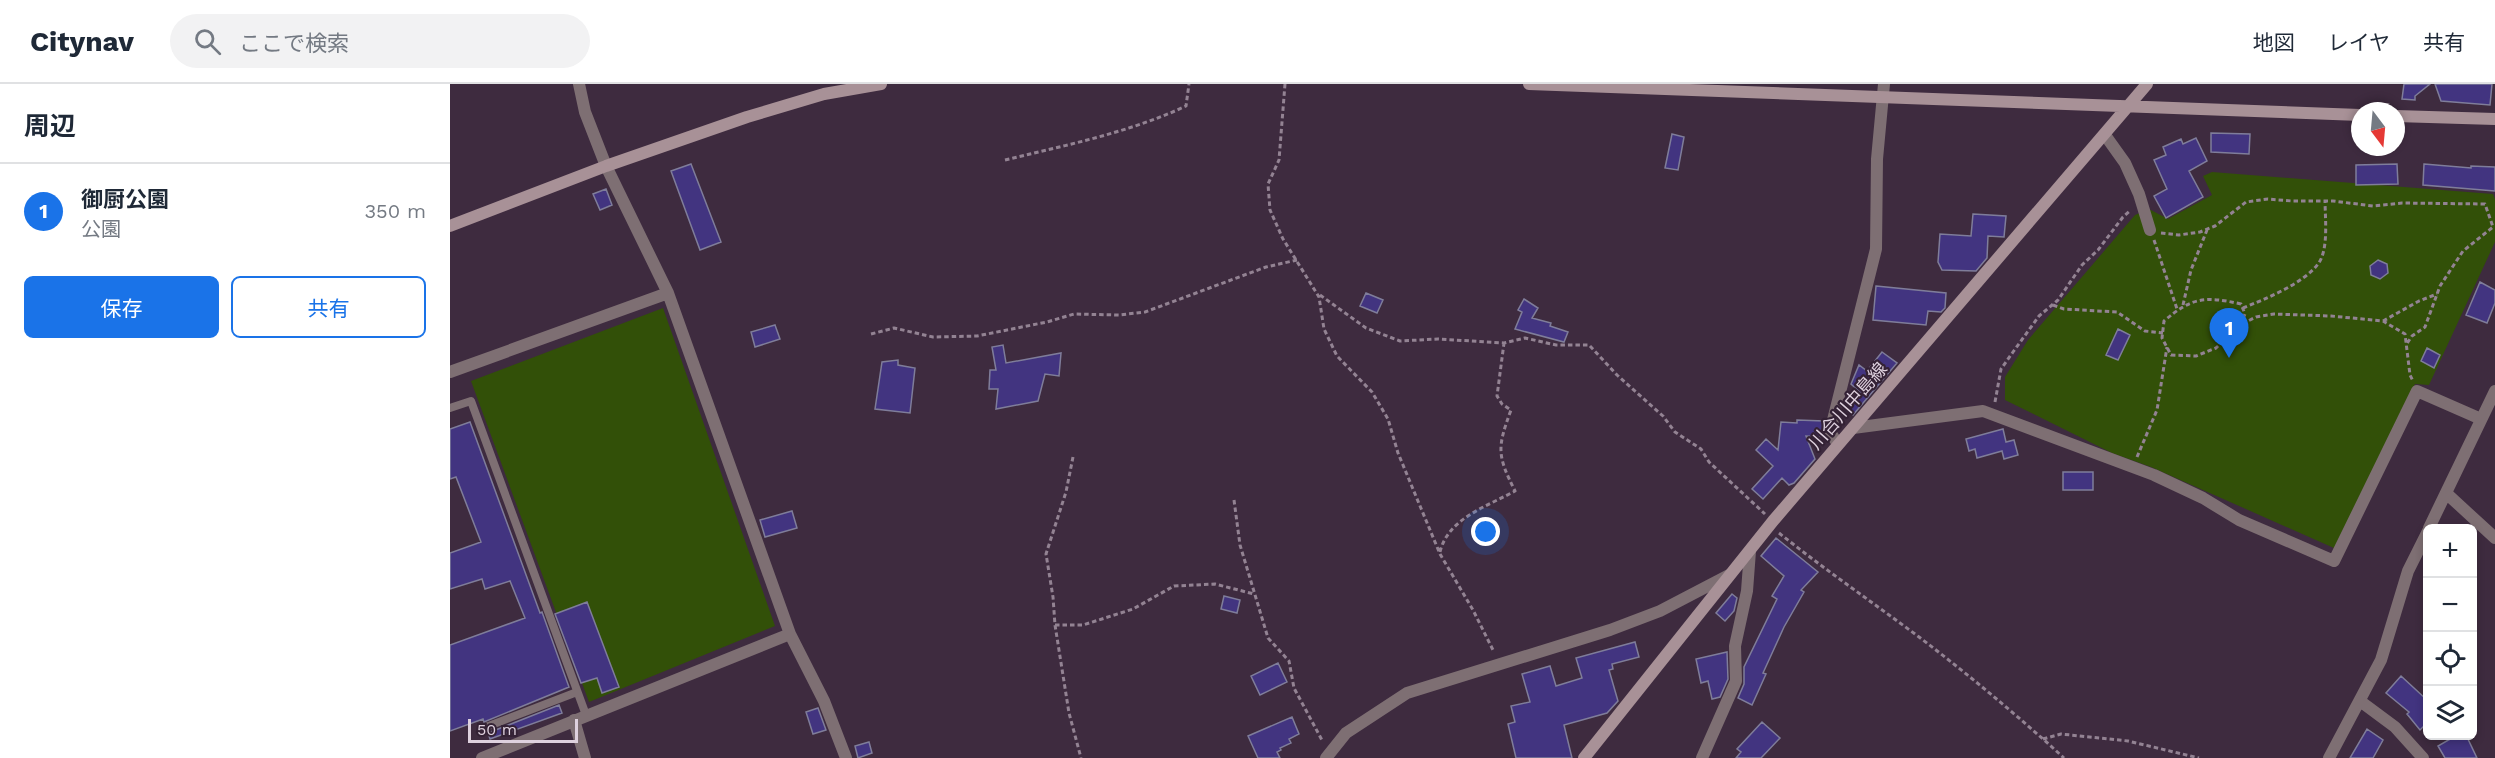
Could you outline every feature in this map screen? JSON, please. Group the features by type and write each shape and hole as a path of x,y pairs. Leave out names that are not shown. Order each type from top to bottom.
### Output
{"street":[{"path":"579,84 585,112 606,166 668,293 790,634 824,701 846,758"},
{"path":"450,226 606,166 813,97 881,84"},
{"path":"1529,84 2351,115"},
{"path":"1838,444 1830,432 1876,249 1877,159 1884,84"},
{"name":"川合川中島線","path":"1584,758 1771,523 2147,84"},
{"path":"2405,116 2495,119"},
{"path":"2105,135 2126,163 2150,230"},
{"path":"450,372 668,293"},
{"path":"1853,428 1983,411 2133,467 2203,498 2239,520 2334,561 2417,391 2481,419"},
{"path":"2431,524 2495,391"},
{"path":"2446,494 2495,538"},
{"path":"2329,758 2380,660 2408,571 2423,540"},
{"path":"1702,758 1736,681 1735,646 1748,591 1750,550"},
{"path":"1328,756 1346,733 1407,693 1566,645 1660,611 1733,573"},
{"path":"482,758 790,634"},
{"path":"2360,701 2395,727 2423,758"},
{"path":"580,718 585,758"}],"lane":[{"path":"450,408 471,401 577,693 580,718"},
{"path":"486,727 577,693"}],"path":[{"path":"1005,160 1116,133 1170,114 1186,106 1189,84"},
{"path":"1284,84 1279,160 1268,184 1270,210 1283,239 1317,293 1324,329 1337,356 1372,392 1388,419 1398,453 1440,554 1473,610 1500,664"},
{"path":"2177,309 2150,230 2179,235 2207,230 2246,202 2268,199 2325,200 2373,206 2402,202 2485,204 2493,226 2463,251 2440,286 2425,327 2412,336 2406,345"},
{"path":"2243,308 2274,296 2319,264 2325,242 2325,200"},
{"path":"1994,416 2001,369 2039,316 2053,305 2068,283 2098,250 2123,217 2141,201"},
{"path":"2183,304 2191,270 2207,230"},
{"path":"871,334 894,328 933,337 977,336 1036,325 1074,314 1119,315 1145,312 1266,267 1298,261"},
{"path":"1317,293 1366,328 1400,341 1438,339 1504,343 1525,338 1556,345 1589,345 1617,375 1663,416 1676,432 1701,448 1709,462 1771,523 1831,575 1936,651 2014,712 2064,758"},
{"path":"2384,321 2419,301 2437,294"},
{"path":"2240,325 2245,314 2241,304 2204,299 2183,304 2164,321 2162,338 2171,355 2196,356 2216,348 2240,325 2256,317 2274,314 2384,321 2405,334 2409,375 2417,391"},
{"path":"2053,305 2064,309 2117,312 2145,331 2163,333"},
{"path":"1440,554 1443,540 1461,521 1515,490 1505,470 1499,449 1511,410 1502,404 1497,396 1504,343"},
{"path":"2133,467 2157,410 2167,346"},
{"path":"1073,457 1066,492 1046,554 1069,713 1081,758"},
{"path":"1234,500 1240,545 1268,638 1289,661 1294,688 1328,756"},
{"path":"1055,625 1083,625 1133,609 1174,586 1215,584 1254,594"},
{"path":"2043,739 2061,734 2128,741 2199,758"}],"green space":[{"path":"2212,172 2493,194 2495,199 2495,242 2429,385 2415,384 2334,548 2151,467 2112,453 2005,400 2005,377 2028,340 2135,215 2149,209 2168,219 2212,195 2203,176"},
{"path":"663,308 775,626 589,702 471,381"}],"building":[{"path":"2404,84 2430,84 2415,96 2415,100 2402,99"},
{"path":"2435,84 2492,84 2490,105 2441,101"},
{"path":"2211,133 2250,134 2249,154 2211,152"},
{"path":"1672,134 1684,137 1678,170 1665,168"},
{"path":"2196,138 2207,161 2189,171 2203,197 2166,218 2154,196 2167,189 2154,160 2166,155 2163,147 2181,139 2183,144"},
{"path":"691,164 721,242 700,250 671,171"},
{"path":"2397,164 2398,184 2356,185 2356,165"},
{"path":"2424,164 2471,168 2471,166 2495,167 2495,191 2423,185"},
{"path":"606,189 612,205 600,210 593,194"},
{"path":"1973,214 2006,216 2004,237 1988,236 1987,258 1976,271 1942,270 1938,262 1940,234 1971,236"},
{"path":"2378,260 2387,264 2388,273 2380,279 2371,275 2370,266"},
{"path":"2480,282 2495,290 2495,303 2487,323 2466,315"},
{"path":"1876,286 1946,293 1945,308 1941,312 1928,311 1926,325 1873,320"},
{"path":"1366,293 1383,300 1377,313 1360,306"},
{"path":"1524,299 1538,308 1532,318 1551,323 1550,326 1568,332 1564,342 1515,329 1522,312 1518,310"},
{"path":"775,325 780,339 755,347 751,332"},
{"path":"2118,329 2130,335 2118,360 2106,355"},
{"path":"1003,345 1006,363 1061,353 1059,376 1045,374 1038,401 996,409 998,389 989,389 990,370 996,370 992,347"},
{"path":"2427,348 2440,355 2434,368 2421,361"},
{"path":"1882,352 1897,363 1853,415 1847,411 1861,393 1851,384 1859,365 1867,371"},
{"path":"898,360 898,365 915,368 910,413 875,409 882,362"},
{"path":"1797,420 1824,421 1823,437 1806,436 1815,459 1794,483 1789,485 1782,478 1763,499 1752,489 1773,466 1756,450 1766,439 1778,450 1781,422 1797,423"},
{"path":"470,422 569,687 484,722 483,719 450,731 450,645 525,618 510,581 485,589 482,579 450,589 450,553 481,542 456,477 450,479 450,429"},
{"path":"2003,429 2006,442 2014,440 2018,455 2004,459 2002,451 1977,458 1975,449 1969,451 1966,439"},
{"path":"2063,472 2093,472 2093,490 2063,490"},
{"path":"792,511 797,528 765,537 760,520"},
{"path":"1776,538 1818,572 1801,590 1804,592 1784,627 1763,673 1766,674 1752,705 1738,698 1744,684 1744,667 1777,599 1772,596 1784,576 1761,556"},
{"path":"1732,594 1737,598 1734,611 1725,621 1716,613"},
{"path":"1224,596 1240,600 1237,613 1221,609"},
{"path":"587,602 619,687 602,693 597,678 581,683 555,614"},
{"path":"1635,642 1639,657 1612,664 1613,669 1609,670 1618,701 1607,713 1564,725 1572,758 1516,758 1508,724 1515,722 1511,706 1530,702 1522,674 1550,666 1556,686 1582,678 1576,658"},
{"path":"1727,652 1728,679 1720,697 1712,699 1708,681 1701,683 1696,659"},
{"path":"1278,663 1287,682 1260,695 1251,676"},
{"path":"2401,676 2423,696 2423,727 2420,730 2407,714 2409,712 2386,693"},
{"path":"559,705 562,713 490,739 488,733"},
{"path":"818,708 826,730 813,734 806,712"},
{"path":"1292,717 1299,734 1289,739 1291,743 1280,748 1281,750 1277,752 1280,758 1258,758 1248,736"},
{"path":"1762,722 1780,738 1761,758 1736,758 1741,752 1737,749"},
{"path":"2367,729 2383,740 2373,758 2350,758"},
{"path":"2448,740 2468,740 2477,758 2445,758 2438,746"},
{"path":"869,742 872,753 858,758 855,746"}],"place":[{"name":"御厨公園","path":"2229,358"}]}
